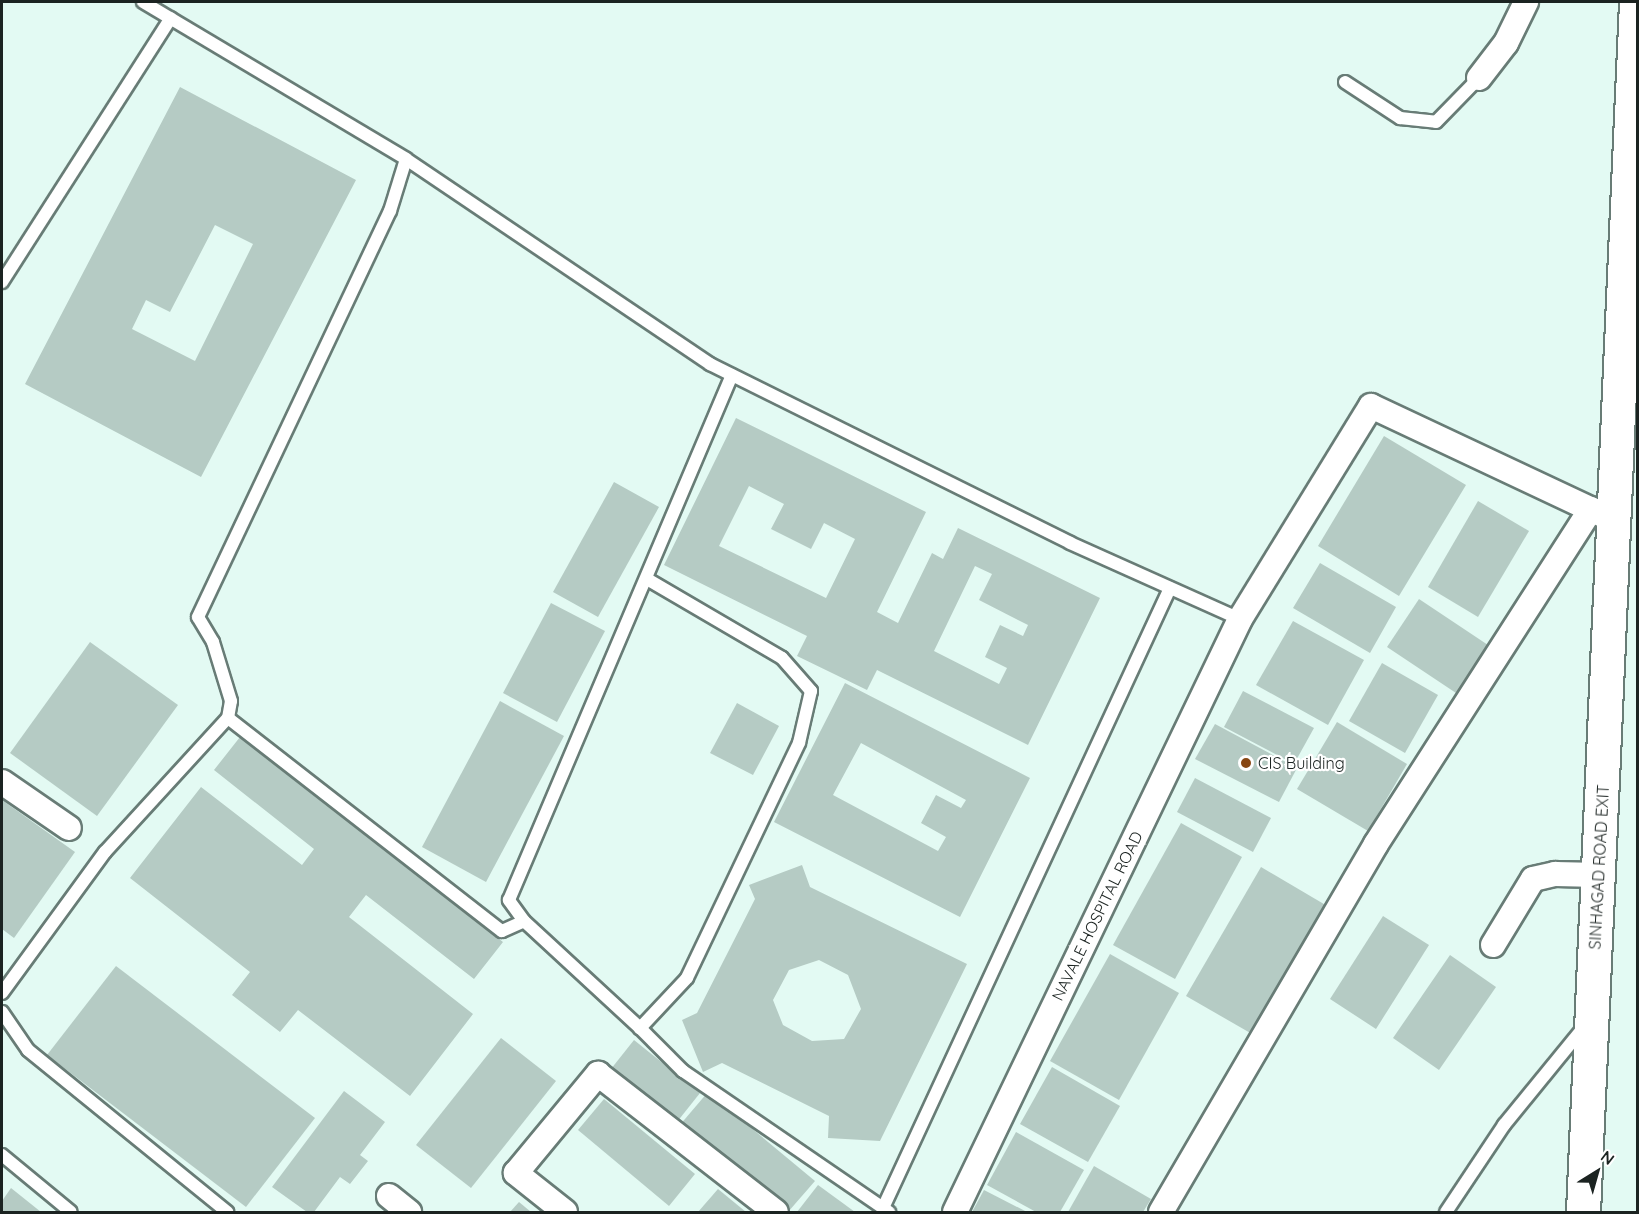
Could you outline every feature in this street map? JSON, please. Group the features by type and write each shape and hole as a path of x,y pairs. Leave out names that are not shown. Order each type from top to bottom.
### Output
{"street":[{"path":"1479,78 1506,43 1526,2"},
{"name":"SINHAGAD ROAD EXIT","path":"1583,1212 1599,875 1603,515 1636,2"},
{"name":"NAVALE HOSPITAL ROAD","path":"954,1212 1240,619 1371,406 1603,515"},
{"path":"1161,1212 1376,843 1603,515"},
{"path":"2,782 69,828"},
{"path":"1493,945 1533,879 1555,874 1599,875"},
{"path":"565,1212 516,1173 598,1074 776,1212"},
{"path":"389,1196 410,1212"}],"lane":[{"path":"143,2 406,159 710,364 1070,543 1240,619"},
{"path":"2,282 171,18"},
{"path":"1344,82 1400,118 1436,122 1479,78"},
{"path":"2,993 105,852 228,718 231,701 213,642 198,617 390,211 406,159"},
{"path":"732,375 509,900 524,921 683,1071 886,1210 1170,588"},
{"path":"640,1028 687,978 799,743 811,691 782,658 647,579"},
{"path":"228,718 502,931 524,921"},
{"path":"2,1012 28,1050 227,1212"},
{"path":"1446,1212 1504,1125 1592,1017"},
{"path":"2,1155 71,1212"}],"building":[{"path":"180,87 356,180 201,477 25,384","holes":["215,225 253,244 195,361 132,329 146,300 170,312"]},
{"path":"736,418 926,512 877,612 898,623 932,553 943,559 958,528 1100,598 1028,745 877,670 867,690 797,656 807,636 664,565","holes":["749,486 784,504 771,529 811,549 824,523 855,539 826,598 719,546","975,566 992,574 979,600 1028,625 1023,636 1000,625 985,657 1007,668 999,684 934,651"]},
{"path":"1384,436 1466,485 1399,596 1318,546"},
{"path":"614,482 659,507 598,617 553,592"},
{"path":"1478,501 1529,531 1478,617 1428,587"},
{"path":"1320,563 1396,607 1370,653 1293,608"},
{"path":"1419,599 1494,649 1462,697 1387,647"},
{"path":"551,603 605,631 557,722 503,693"},
{"path":"1293,621 1364,660 1328,725 1256,685"},
{"path":"90,642 178,705 97,816 10,753"},
{"path":"1382,663 1438,695 1405,753 1349,721"},
{"path":"845,683 1030,778 960,917 774,822","holes":["861,743 966,800 961,808 936,795 921,823 946,837 938,851 833,795"]},
{"path":"1243,691 1314,728 1294,764 1224,727"},
{"path":"500,701 564,736 486,882 422,847"},
{"path":"737,703 779,726 753,775 710,753"},
{"path":"1337,722 1407,764 1368,831 1297,789"},
{"name":"CIS Building","path":"1215,724 1297,768 1279,802 1195,759"},
{"path":"240,737 503,942 474,979 366,895 349,917 473,1014 410,1096 298,1010 280,1032 232,995 250,972 130,878 201,787 302,865 314,849 214,770"},
{"path":"1195,778 1271,818 1253,852 1177,812"},
{"path":"2,800 75,852 14,938 2,929"},
{"path":"1181,823 1242,857 1175,979 1113,945"},
{"path":"802,865 810,887 967,964 880,1141 828,1138 829,1116 722,1063 703,1072 682,1020 697,1013 755,899 749,885","holes":["819,960 848,975 861,1009 844,1039 812,1041 783,1025 773,1000 789,970"]},
{"path":"1261,867 1334,910 1259,1038 1186,996"},
{"path":"1383,916 1429,945 1376,1029 1330,999"},
{"path":"1110,954 1179,993 1119,1100 1050,1061"},
{"path":"1450,955 1496,987 1439,1070 1393,1038"},
{"path":"116,966 315,1118 246,1207 47,1055"},
{"path":"501,1038 556,1081 471,1188 416,1145"},
{"path":"634,1040 700,1093 673,1127 607,1074"},
{"path":"1052,1067 1120,1106 1088,1162 1020,1124"},
{"path":"344,1091 385,1122 360,1155 368,1161 350,1184 340,1177 314,1212 307,1212 272,1187"},
{"path":"708,1092 815,1181 788,1212 783,1212 679,1126"},
{"path":"604,1099 695,1174 669,1206 578,1130"},
{"path":"1016,1132 1084,1170 1060,1212 1036,1212 987,1185"},
{"path":"1094,1166 1151,1199 1143,1212 1068,1212"},
{"path":"818,1185 855,1212 797,1212"},
{"path":"11,1188 41,1212 2,1212 2,1201"},
{"path":"718,1189 746,1212 698,1212"},
{"path":"984,1190 1027,1212 972,1212"},
{"path":"519,1202 531,1212 510,1212"}],"place":[{"name":"CIS Building","path":"1246,763"}]}
